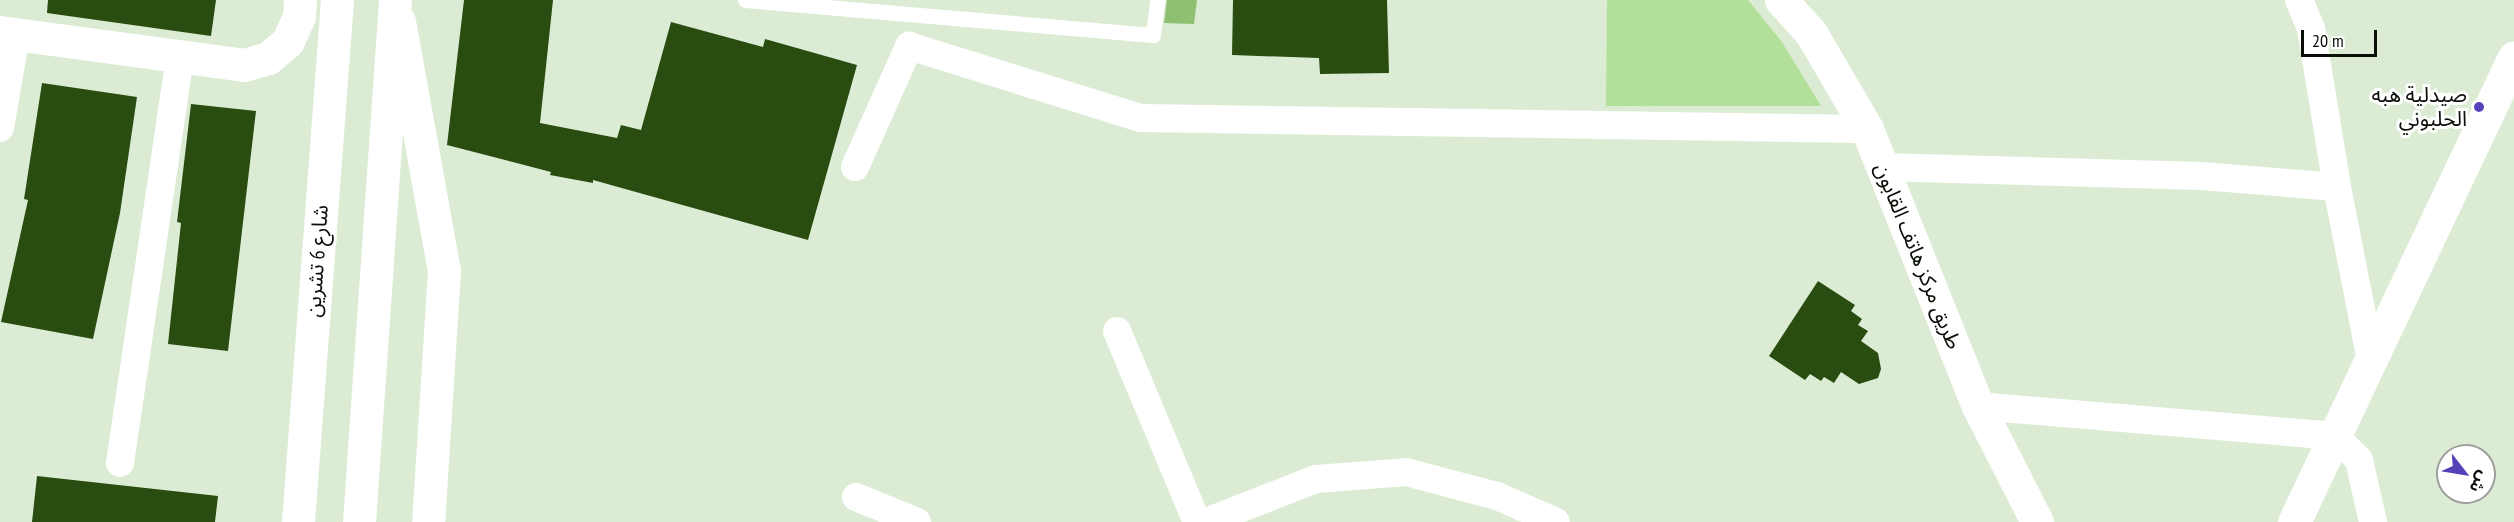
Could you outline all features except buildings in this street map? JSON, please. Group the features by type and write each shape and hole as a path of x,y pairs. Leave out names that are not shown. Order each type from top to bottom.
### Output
{"main road":[{"path":"8,33 244,65 268,57 283,46 295,29 300,0"},
{"name":"شارع 6 تشرين","path":"298,522 336,0"},
{"path":"359,522 395,0"},
{"path":"395,0 444,270 428,522"},
{"name":"طريق مركز هاتف القابون","path":"1783,1 1811,33 1867,129 1978,406 2037,522"},
{"path":"2294,522 2514,57"},
{"path":"281,522 304,451"}],"street":[{"path":"2299,0 2311,28 2337,187 2371,360"},
{"path":"0,128 8,33"},
{"path":"855,167 909,46 1140,118 1867,129"},
{"path":"120,463 180,57"},
{"path":"1882,167 2202,176 2337,187"},
{"path":"1117,331 1197,522"},
{"path":"1978,406 2335,436 2359,460 2373,522"},
{"path":"1206,522 1316,479 1406,472 1497,496 1556,522"},
{"path":"856,497 916,522"}],"lane":[{"path":"745,0 1154,35 1157,0"}],"green space":[{"path":"1167,0 1197,0 1194,24 1164,23"},
{"path":"1607,0 1748,0 1782,42 1821,106 1606,106"}],"place":[{"name":"صيدلية هبه الحلبوني","path":"2479,107"}]}
